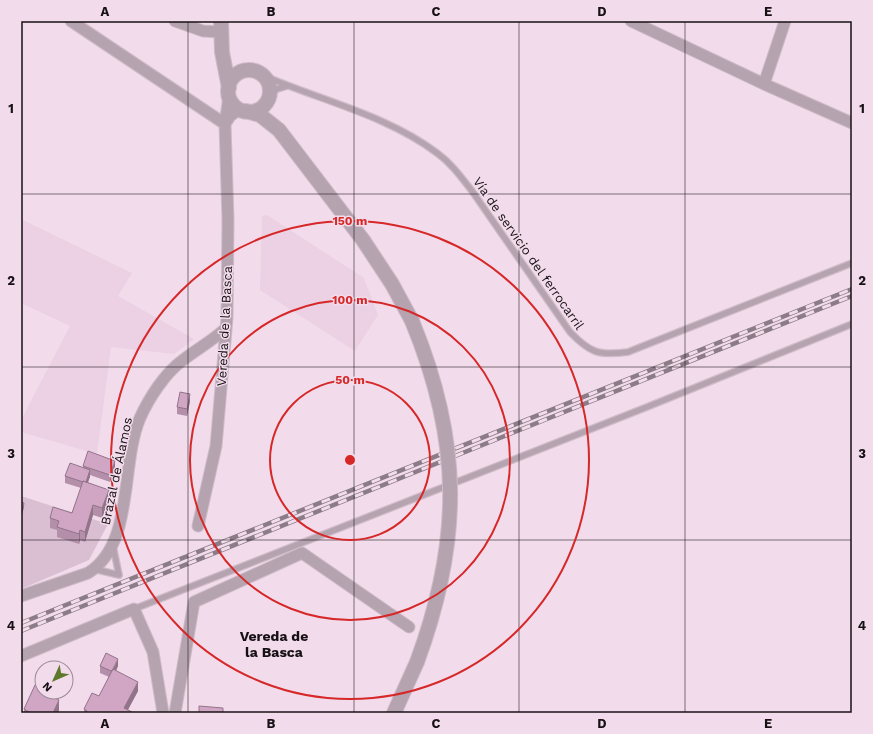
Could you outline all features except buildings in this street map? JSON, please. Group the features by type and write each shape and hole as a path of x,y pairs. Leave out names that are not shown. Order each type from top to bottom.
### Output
{"street":[{"path":"71,21 225,124 230,116 243,110 257,110 262,107 269,96"},
{"path":"175,21 203,31 221,26"},
{"path":"631,21 764,84 852,123"},
{"path":"764,84 785,21"},
{"name":"Vereda de la Basca","path":"198,526 216,446 225,329 228,220 225,124 229,92 222,52 221,26"},
{"path":"222,52 232,64 246,70 255,71 262,75 268,82 271,113 279,130 363,240 392,284 412,322 423,349 439,402 449,453 450,486 448,533 442,583 428,632 417,662 394,713"},
{"path":"246,70 234,76 229,92 235,106 260,115 279,130"},
{"name":"Brazal de Álamos","path":"21,596 88,573 94,569 113,545 122,515 127,479 140,419 166,376 182,360 212,342 225,329"},
{"path":"175,713 194,602 302,553 410,627"},
{"path":"21,656 134,609 153,652 163,713"}],"lane":[{"name":"Vía de servicio del ferrocarril","path":"262,75 410,135 438,153 456,171 472,191 570,332 582,344 594,352 609,355 628,352 852,263"},
{"path":"269,96 277,89 287,86"},
{"path":"134,609 632,413 852,324"},
{"path":"94,569 119,575 113,545"}],"shaded area":[{"path":"267,215 364,278 378,315 355,351 260,290 262,216"},
{"path":"21,219 132,273 118,296 194,339 174,354 111,347 97,454 21,432 21,420 70,326 21,303"},
{"path":"21,496 108,524 89,560 21,589"}],"railway":[{"path":"21,623 852,289"},
{"path":"21,631 852,296"}],"district":[{"name":"Vereda de la Basca","path":"274,644"}]}
